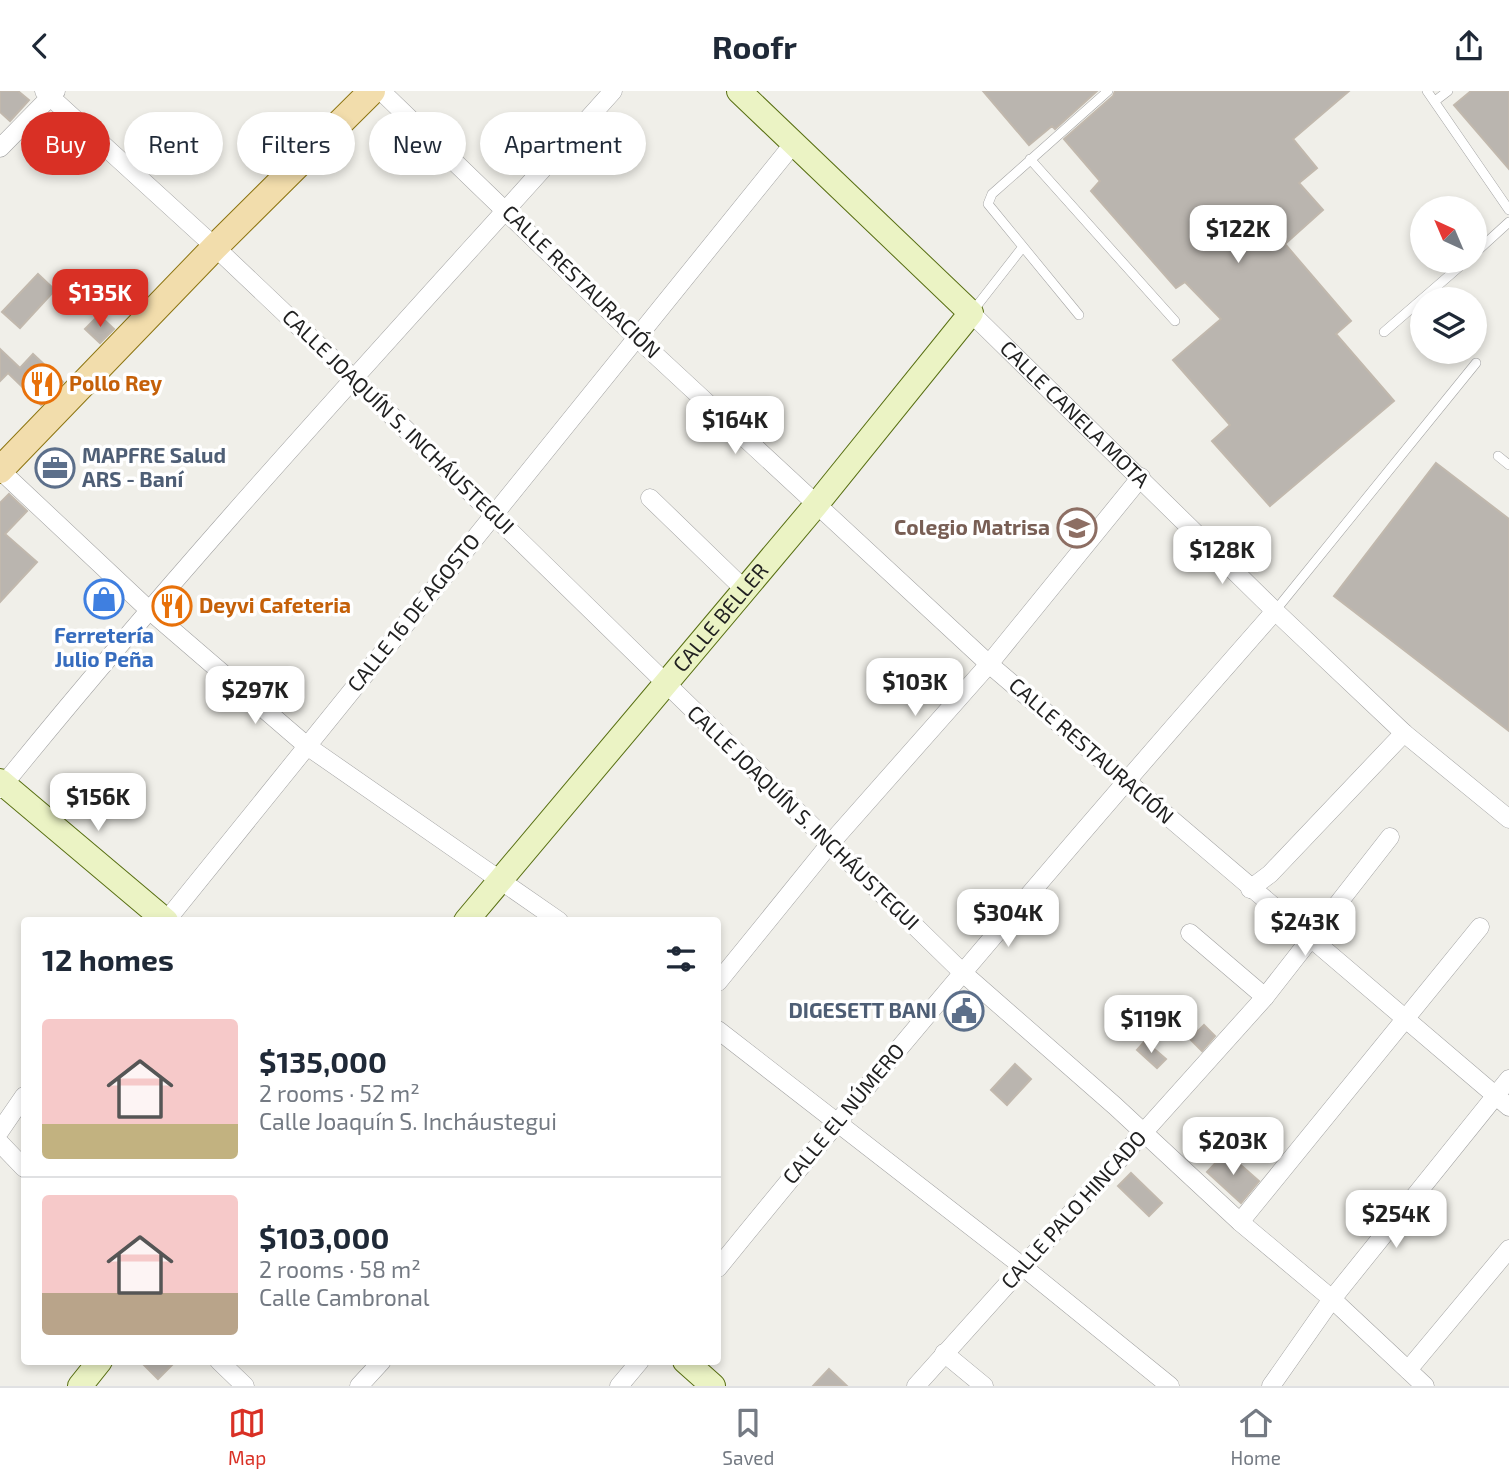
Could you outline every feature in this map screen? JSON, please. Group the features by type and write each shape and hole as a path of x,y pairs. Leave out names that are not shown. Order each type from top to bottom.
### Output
{"main road":[{"path":"0,470 215,247 372,91"},
{"name":"CALLE CANELA MOTA","path":"753,96 794,143 971,313"},
{"name":"CALLE BELLER","path":"469,917 816,505 971,313"},
{"path":"1,784 161,917"},
{"path":"80,1386 97,1365"},
{"path":"689,1365 713,1386"}],"street":[{"name":"CALLE RESTAURACIÓN","path":"382,91 637,338 989,664 1502,1101"},
{"path":"1,784 149,610 353,379 614,91"},
{"name":"CALLE JOAQUÍN S. INCHÁUSTEGUI","path":"50,93 494,515 962,973 1115,1106 1240,1222 1332,1299 1425,1386"},
{"path":"0,148 50,93"},
{"name":"CALLE 16 DE AGOSTO","path":"169,917 794,143"},
{"name":"CALLE CANELA MOTA","path":"971,313 1275,611 1404,733 1506,811"},
{"path":"0,470 149,610 307,746 553,917"},
{"path":"721,978 829,845 989,664 1141,477"},
{"path":"650,498 745,590"},
{"name":"CALLE EL NÚMERO","path":"721,1264 962,973 1275,611"},
{"path":"1250,889 1270,874 1404,733"},
{"name":"CALLE PALO HINCADO","path":"916,1386 1265,997 1390,837"},
{"path":"1240,1222 1480,927"},
{"path":"1190,933 1265,997"},
{"path":"721,1032 1022,1266 1170,1386"},
{"path":"1271,1386 1332,1299 1502,1101 1509,1079"},
{"path":"0,1131 21,1100"},
{"path":"0,1143 21,1165"},
{"path":"1408,1370 1509,1249"},
{"path":"944,1353 984,1386"},
{"path":"223,1365 245,1386"},
{"path":"359,1386 378,1365"},
{"path":"619,1386 637,1365"}],"lane":[{"path":"1079,315 988,204 992,194 1108,91"},
{"path":"1427,91 1509,210"},
{"path":"1435,101 1448,91"},
{"path":"1030,159 1175,321"},
{"path":"1488,241 1509,222"},
{"path":"971,313 1023,248"},
{"path":"1384,332 1452,273"},
{"path":"1275,611 1475,364"},
{"path":"1497,456 1509,465"}],"building":[{"path":"0,91 18,91 29,100 10,121 0,112"},
{"path":"983,91 1097,91 1055,129 1052,126 1029,145"},
{"path":"1115,91 1349,91 1293,139 1317,168 1299,183 1323,210 1285,244 1351,321 1336,334 1394,401 1270,506 1212,441 1230,425 1173,360 1221,319 1185,282 1176,288 1091,191 1100,181 1064,139 1113,96"},
{"path":"1471,91 1509,91 1509,169 1454,105"},
{"path":"38,274 55,290 20,328 2,312"},
{"path":"99,315 114,329 100,343 85,329"},
{"name":"Pollo Rey","path":"0,349 20,368 33,354 63,382 41,405 8,373 0,381"},
{"path":"1436,463 1509,519 1509,731 1334,596"},
{"path":"9,494 27,511 5,534 37,562 0,602 0,503"},
{"path":"1204,1025 1215,1036 1202,1051 1190,1039"},
{"path":"1145,1041 1166,1059 1157,1068 1137,1050"},
{"path":"1015,1064 1031,1079 1007,1105 991,1090"},
{"path":"1226,1152 1259,1181 1241,1203 1207,1172"},
{"path":"1131,1173 1162,1203 1149,1216 1118,1186"},
{"path":"144,1365 172,1365 158,1379"},
{"path":"829,1369 847,1386 813,1386"}],"place":[{"name":"Pollo Rey","path":"42,384"},
{"name":"MAPFRE Salud ARS - Baní","path":"55,468"},
{"name":"Colegio Matrisa","path":"1077,528"},
{"name":"Ferretería Julio Peña","path":"104,599"},
{"name":"Deyvi Cafeteria","path":"172,606"},
{"name":"DIGESETT BANI","path":"964,1011"}]}
